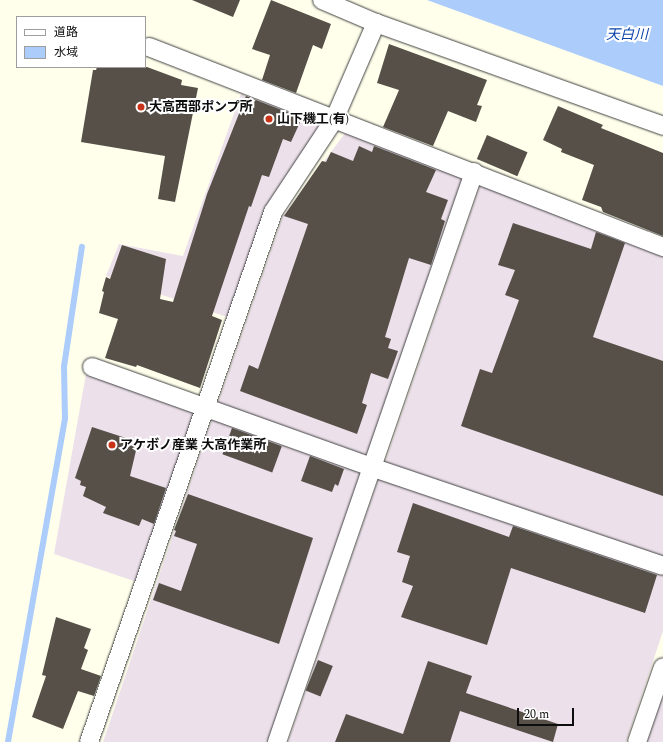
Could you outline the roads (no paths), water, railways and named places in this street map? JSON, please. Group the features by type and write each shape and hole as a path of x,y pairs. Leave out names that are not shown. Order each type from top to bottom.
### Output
{"street":[{"path":"322,0 376,23 663,126"},
{"path":"90,742 273,212 334,120 376,23"},
{"path":"149,47 334,120 474,172 663,247"},
{"path":"277,742 474,172"},
{"path":"92,367 371,467 663,566"},
{"path":"636,742 663,667"}],"water":[{"name":"天白川","path":"427,0 663,0 663,86"}],"waterway":[{"path":"8,742 65,419 64,367 82,247"}],"place":[{"name":"大高西部ポンプ所","path":"141,107"},
{"name":"山下機工(有)","path":"269,119"},
{"name":"アケボノ産業 大高作業所","path":"112,445"}]}
